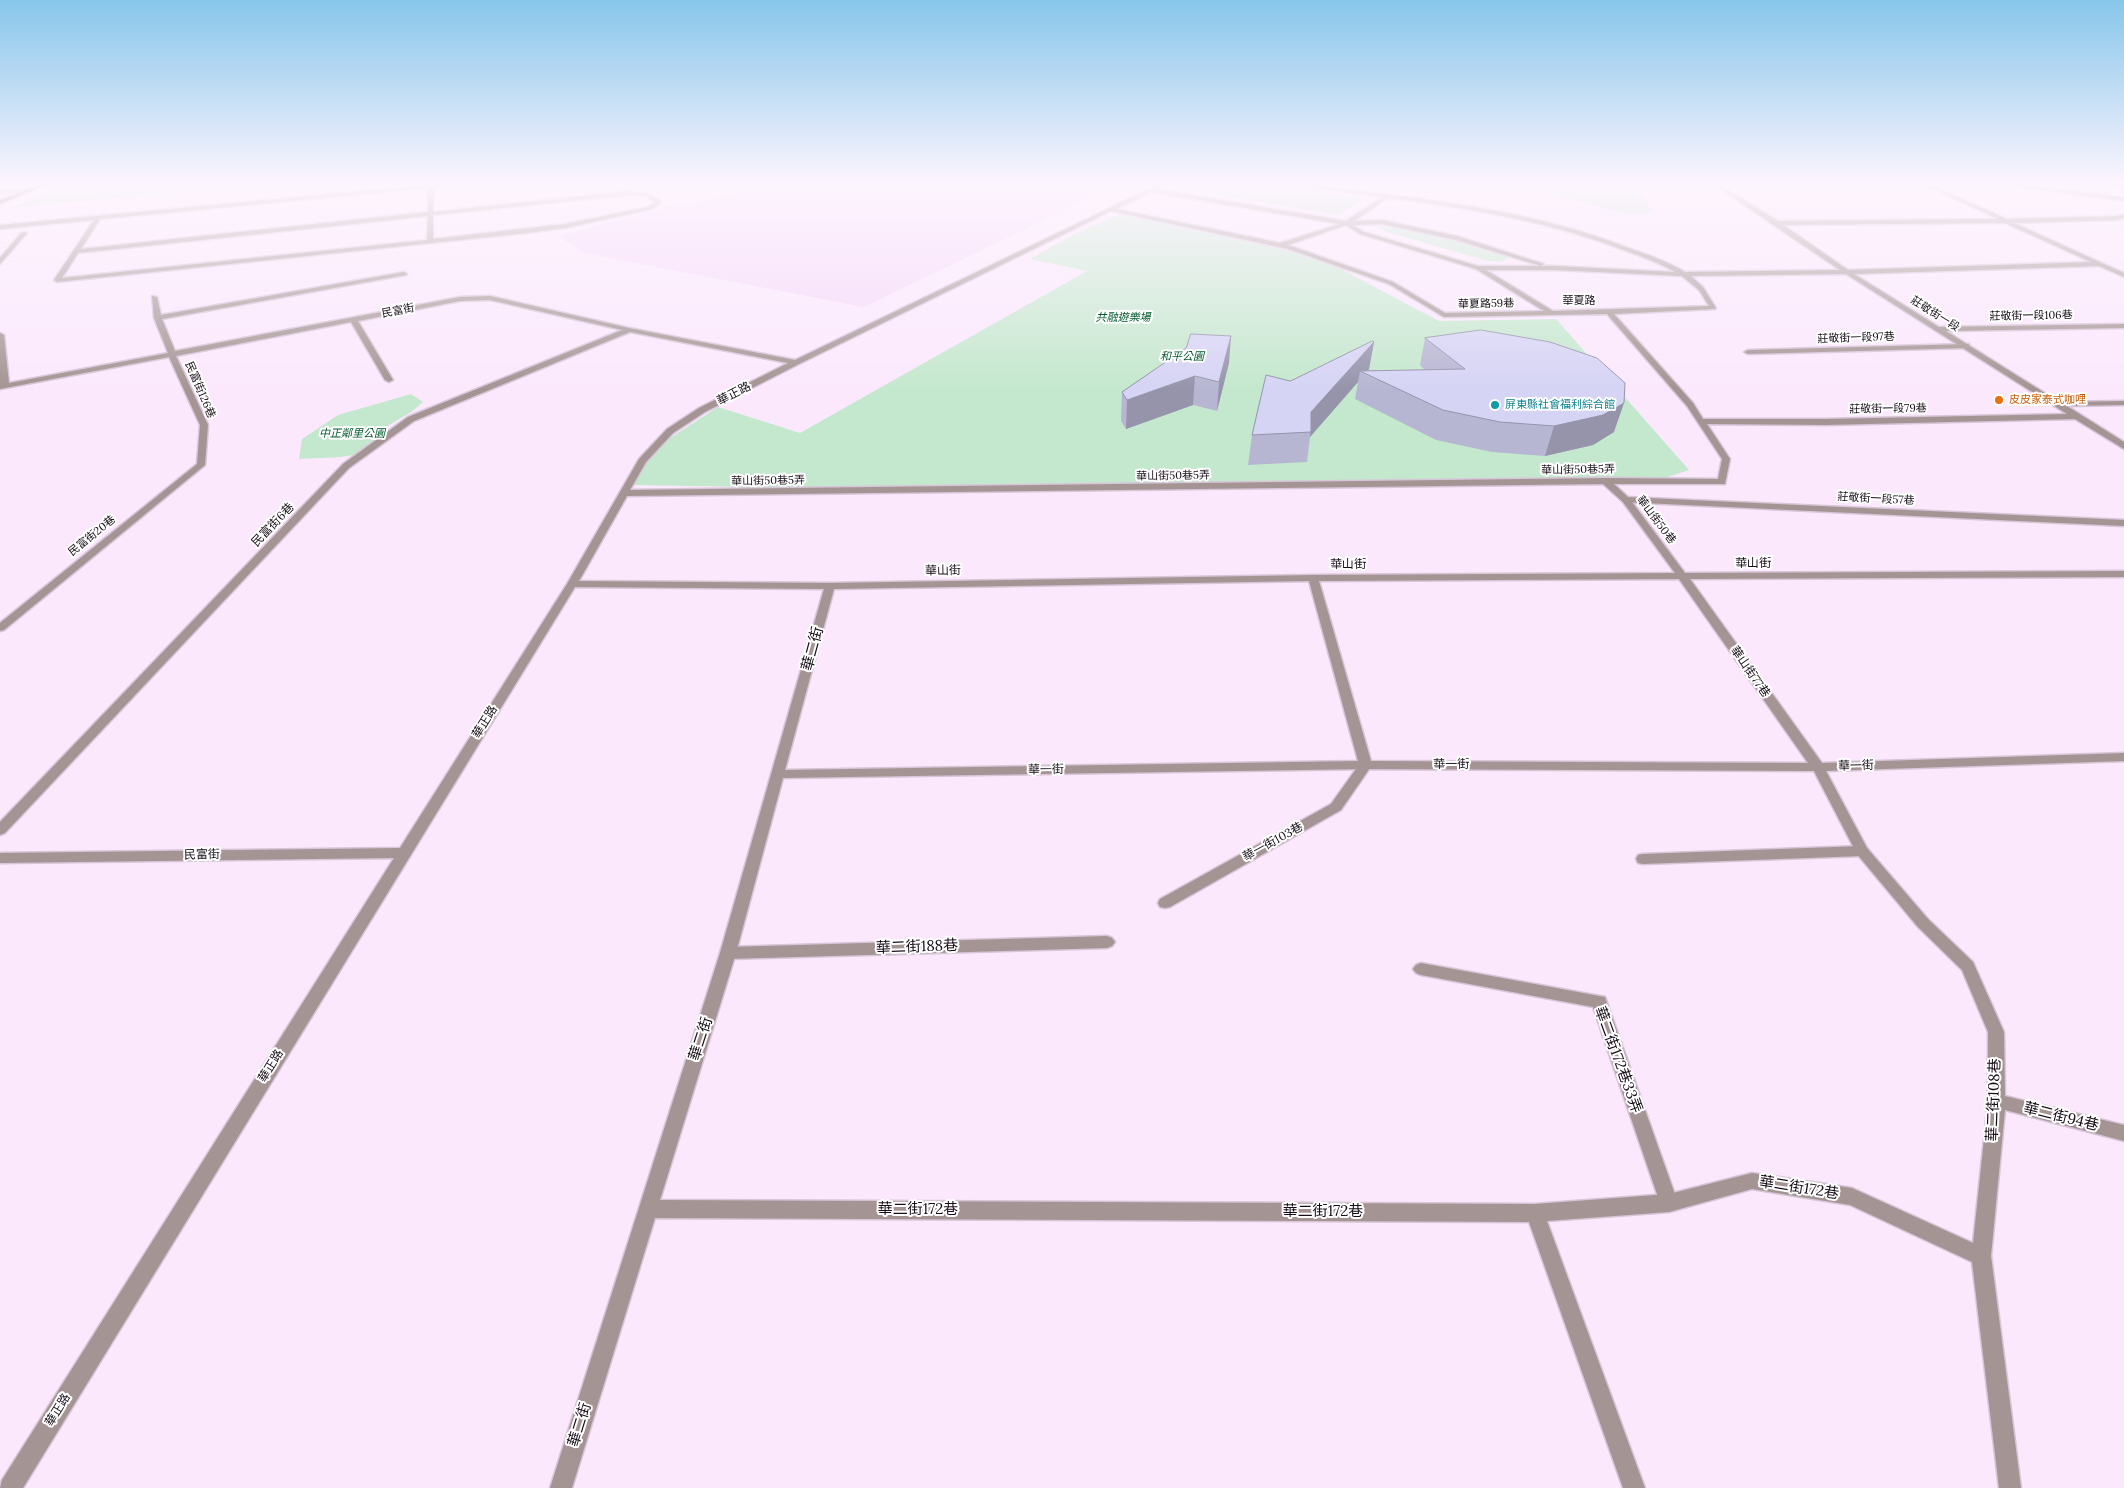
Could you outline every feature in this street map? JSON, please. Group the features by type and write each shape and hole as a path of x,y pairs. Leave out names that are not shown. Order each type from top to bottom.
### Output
{"street":[{"path":"0,262 8,251"},
{"path":"77,251 57,280 337,251"},
{"name":"華正路","path":"10,1488 572,584 642,461 670,432 702,410 1023,251"},
{"name":"華夏路59巷","path":"1302,251 1339,263 1391,283 1444,315 1550,312"},
{"name":"華夏路","path":"1423,251 1478,268 1550,312 1610,312 1690,405 1701,421 1726,459 1722,482"},
{"path":"1500,251 1555,268"},
{"path":"1610,312 1713,308 1707,295 1684,274 1634,251"},
{"name":"莊敬街一段","path":"1818,251 1847,272 2124,446"},
{"path":"2074,251 2124,275"},
{"path":"1478,268 1555,268 1684,274 1847,272 2101,264"},
{"path":"158,318 404,274"},
{"name":"民富街126巷","path":"154,297 158,318 172,354 204,425 202,465"},
{"name":"民富街","path":"2,386 460,299 490,298 629,330 796,362"},
{"path":"354,319 389,380"},
{"name":"莊敬街一段106巷","path":"1938,329 2124,326"},
{"name":"民富街6巷","path":"0,830 346,466 411,419 629,330"},
{"path":"0,335 2,386"},
{"name":"莊敬街一段97巷","path":"1748,352 1966,346"},
{"path":"2058,404 2124,403"},
{"name":"莊敬街一段79巷","path":"1701,421 1826,422 2076,416"},
{"name":"民富街20巷","path":"0,628 202,465"},
{"name":"華山街50巷5弄","path":"624,494 1605,481 1722,482"},
{"name":"華山街50巷","path":"1605,481 1626,500 1683,577"},
{"name":"莊敬街一段57巷","path":"1626,500 2124,523"},
{"name":"華山街","path":"572,584 830,586 1313,578 2124,574"},
{"name":"華山街77巷","path":"1683,577 1818,767"},
{"path":"1313,578 1366,765"},
{"name":"華二街","path":"561,1488 728,953 830,586"},
{"name":"華一街","path":"779,774 1366,765 1818,767 2124,757"},
{"name":"華一街103巷","path":"1165,903 1336,807 1366,765"},
{"name":"華二街108巷","path":"1818,767 1862,851 1923,923 1968,966 1996,1032 1997,1101 1981,1256 2010,1488"},
{"path":"1643,858 1862,851"},
{"name":"民富街","path":"0,858 404,853"},
{"name":"華二街188巷","path":"728,953 1107,942"},
{"name":"華二街172巷33弄","path":"1421,969 1599,1002 1669,1203"},
{"name":"華二街94巷","path":"1997,1101 2124,1133"},
{"name":"華二街172巷","path":"648,1208 1535,1213 1669,1203 1752,1181 1852,1197 1981,1256"},
{"path":"1535,1213 1634,1488"}],"shaded area":[{"path":"582,251 979,251 864,307"}],"green space":[{"name":"和平公園","path":"1043,251 1290,251 1341,269 1439,321 1556,319 1689,470 1668,477 814,488 630,485 656,447 718,407 800,433 1087,271 1030,259"},
{"path":"1455,251 1490,251 1506,256 1508,259 1500,262 1488,261"},
{"name":"中正鄰里公園","path":"411,394 423,402 411,412 384,428 364,453 341,457 299,459 302,439 338,415"}],"building":[{"path":"1481,330 1550,342 1597,358 1625,383 1624,403 1603,415 1554,426 1500,422 1443,410 1360,371 1465,369 1425,338"},
{"path":"1191,334 1231,336 1219,382 1195,376 1127,400 1122,392 1186,348"},
{"path":"1373,341 1311,412 1311,432 1252,435 1266,375 1290,381"}],"place":[{"name":"皮皮家泰式咖哩","path":"1999,400"},
{"name":"屏東縣社會福利綜合館","path":"1495,405"}],"park label":[{"name":"共融遊樂場","path":"1123,318"}]}
